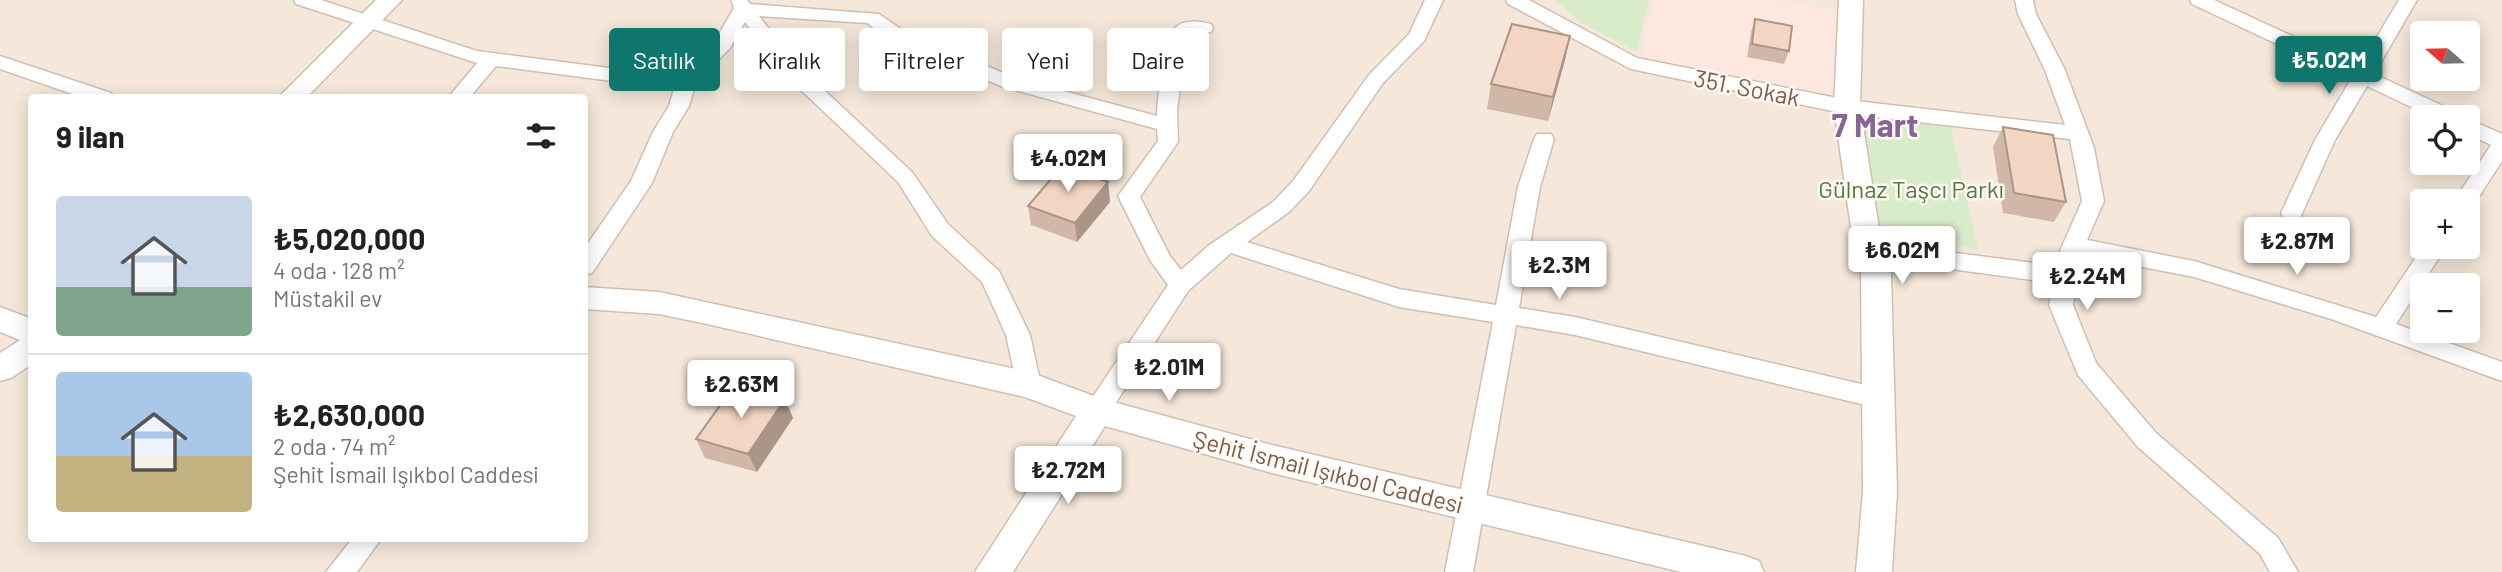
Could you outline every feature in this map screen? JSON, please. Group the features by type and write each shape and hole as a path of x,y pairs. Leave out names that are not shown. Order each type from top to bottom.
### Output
{"street":[{"path":"303,0 475,57 609,74"},
{"path":"294,94 390,0"},
{"path":"993,572 1139,344 1180,285 1228,244 1281,207 1301,186 1376,79 1417,37 1434,0"},
{"name":"351. Sokak","path":"1515,0 1631,63 1847,107 2079,134"},
{"path":"1851,0 1847,107 1876,274 1880,492 1874,572"},
{"path":"2024,0 2027,14 2055,70 2079,134 2093,201 2074,245 2060,306 2086,368 2147,440 2269,545 2284,572"},
{"path":"2199,0 2424,105"},
{"path":"2292,213 2325,140 2365,77 2408,0"},
{"path":"720,47 740,4"},
{"path":"740,4 872,18 895,34 1008,82 1167,125"},
{"path":"740,4 789,68 905,177 940,230 992,277 1018,335 1030,385"},
{"path":"1190,28 1204,28"},
{"path":"461,94 491,59"},
{"path":"0,62 92,94"},
{"path":"588,261 641,183 684,91"},
{"path":"1170,91 1168,142 1129,196 1161,260 1180,285"},
{"path":"2473,189 2502,144 2480,132"},
{"path":"1459,572 1529,187 1544,139"},
{"path":"1228,244 1399,298 1575,326 1878,398"},
{"path":"2074,245 2194,269 2338,312 2502,372"},
{"path":"1870,250 2066,276"},
{"path":"2381,328 2427,259"},
{"name":"Şehit İsmail Işıkbol Caddesi","path":"588,298 617,299 683,308 1030,385 1097,411 1272,459 1746,572"},
{"path":"0,319 28,330"},
{"path":"0,369 28,351"},
{"path":"340,572 365,542"}],"shaded area":[{"path":"0,0 2502,0 2502,572 0,572"},
{"path":"1653,0 1776,0 1839,11 1835,98 1640,61"}],"green space":[{"path":"1554,0 1649,0 1637,52 1580,22"},
{"name":"Gülnaz Taşcı Parkı","path":"1847,107 1949,119 1978,249 1866,235"}],"building":[{"path":"1755,19 1792,26 1789,51 1752,44"},
{"path":"1512,24 1570,36 1553,97 1491,84"},
{"path":"2003,127 2053,135 2066,202 2014,193"},
{"path":"1062,166 1108,182 1075,223 1028,206"},
{"path":"734,386 785,399 748,454 696,439"}],"district":[{"name":"7 Mart","path":"1875,124"}]}
